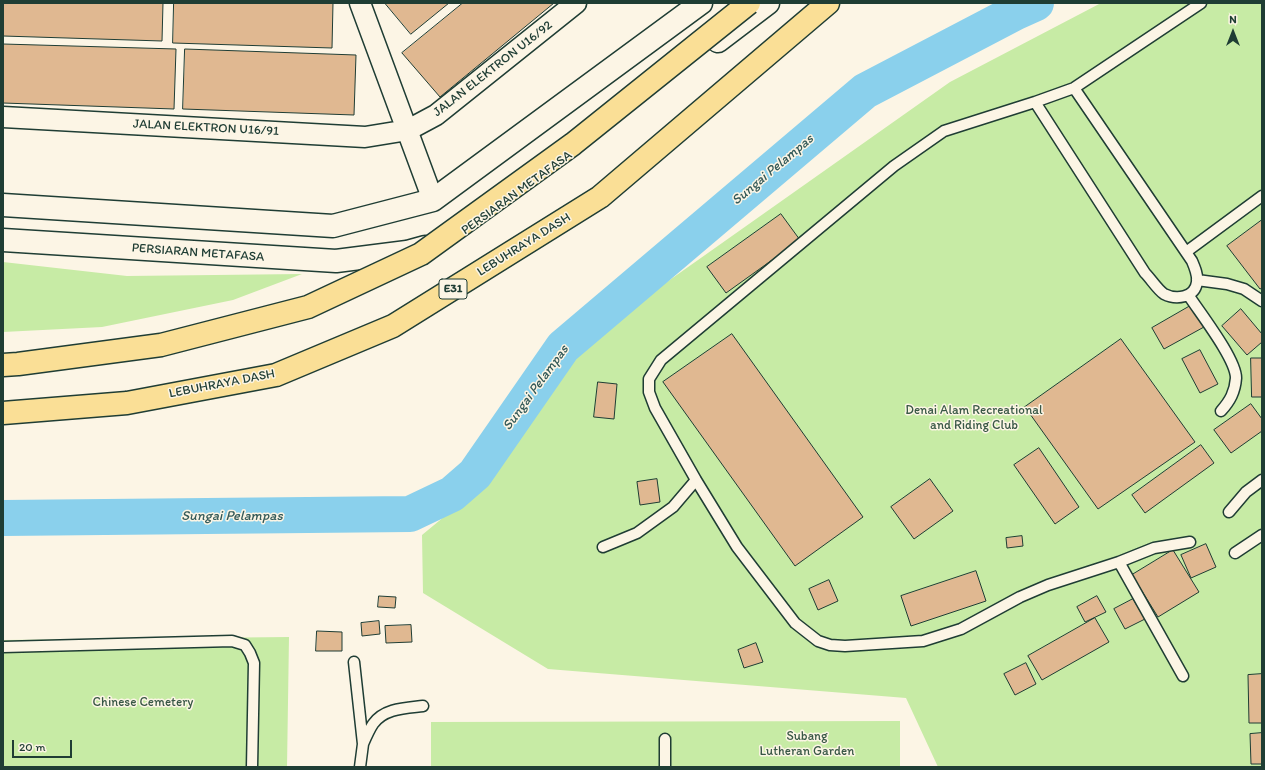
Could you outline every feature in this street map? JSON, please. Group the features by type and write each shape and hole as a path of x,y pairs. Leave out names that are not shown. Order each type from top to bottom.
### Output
{"highway":[{"path":"3,364 18,364 161,345 308,307 421,254 573,144 749,3"},
{"name":"LEBUHRAYA DASH","path":"3,413 127,402 276,375 393,326 600,197 828,3"}],"street":[{"path":"360,3 433,200"},
{"name":"JALAN ELEKTRON U16/92","path":"408,130 436,116 576,3"},
{"path":"3,204 333,226 433,200 701,3"},
{"name":"PERSIARAN METAFASA","path":"3,240 336,261 407,252 466,234 768,3"},
{"name":"JALAN ELEKTRON U16/91","path":"3,117 365,137 408,130"}],"lane":[{"path":"1190,542 1154,548 1119,562 1048,585 1020,597 961,629 924,641 830,646 818,641 795,623 737,547 696,480 655,408 649,392 649,379 662,360 900,161 944,132 1074,88 1201,3"},
{"path":"1074,88 1186,252 1196,272 1197,280 1197,283 1189,296"},
{"path":"1035,102 1145,272 1163,293 1175,298 1189,296"},
{"path":"1186,252 1262,196"},
{"path":"1197,280 1227,284 1244,289 1262,301"},
{"path":"1189,296 1224,349 1235,371 1236,378 1233,395 1221,411"},
{"path":"603,547 637,532 673,507 696,480"},
{"path":"1229,512 1246,492 1262,480"},
{"path":"1235,553 1262,535"},
{"path":"1119,562 1183,676"},
{"path":"3,647 232,642 245,645 254,662 252,767"},
{"path":"354,662 363,744 360,767"},
{"path":"363,744 374,723 383,715 402,708 423,706"},
{"path":"665,739 665,767"}],"green space":[{"name":"Denai Alam Recreational and Riding Club","path":"1101,3 1262,3 1262,767 938,767 906,698 548,669 423,593 422,535 491,478 572,349 950,82"},
{"path":"3,262 127,276 302,274 233,300 102,327 3,332"},
{"name":"Chinese Cemetery","path":"289,637 287,767 3,767 3,640"},
{"name":"Subang Lutheran Garden","path":"900,721 900,767 431,767 431,722"}],"building":[{"path":"3,3 163,3 162,41 3,36"},
{"path":"174,3 333,3 332,48 173,43"},
{"path":"385,3 449,3 411,34"},
{"path":"463,3 554,3 440,97 402,53"},
{"path":"3,44 176,49 174,109 3,103"},
{"path":"185,49 356,55 354,115 183,109"},
{"path":"781,214 800,240 726,293 707,267"},
{"path":"1262,220 1262,288 1260,289 1227,246"},
{"path":"1192,305 1204,327 1164,349 1152,328"},
{"path":"1241,309 1262,334 1262,342 1247,355 1222,326"},
{"path":"732,334 863,517 795,566 663,382"},
{"path":"1121,339 1195,442 1098,509 1025,407"},
{"path":"1200,350 1218,384 1200,393 1182,359"},
{"path":"1251,358 1262,358 1262,397 1252,397"},
{"path":"598,382 617,384 614,419 594,417"},
{"path":"1251,404 1262,419 1262,431 1231,453 1214,430"},
{"path":"1201,445 1214,463 1145,513 1132,495"},
{"path":"1039,448 1079,507 1055,524 1014,465"},
{"path":"657,479 660,502 640,505 637,482"},
{"path":"930,479 953,511 914,539 891,507"},
{"path":"1022,536 1023,546 1007,548 1006,538"},
{"path":"1206,544 1216,567 1191,578 1181,555"},
{"path":"1173,550 1199,592 1158,617 1132,575"},
{"path":"976,571 986,601 911,626 901,596"},
{"path":"829,580 838,601 818,610 809,589"},
{"path":"379,596 396,597 395,608 378,607"},
{"path":"1097,596 1106,612 1085,622 1077,607"},
{"path":"1133,599 1145,619 1125,629 1114,609"},
{"path":"1095,618 1109,642 1042,680 1028,656"},
{"path":"379,621 380,634 362,636 361,623"},
{"path":"411,625 412,642 386,643 385,626"},
{"path":"317,631 342,632 342,651 316,651"},
{"path":"756,643 763,662 744,668 738,650"},
{"path":"1026,663 1036,684 1015,695 1004,674"},
{"path":"1262,674 1262,723 1249,723 1248,675"},
{"path":"1262,733 1262,764 1251,764 1250,734"}],"waterway":[{"name":"Sungai Pelampas","path":"3,518 410,514 452,494 475,474 563,347 865,91 1036,3"}]}
